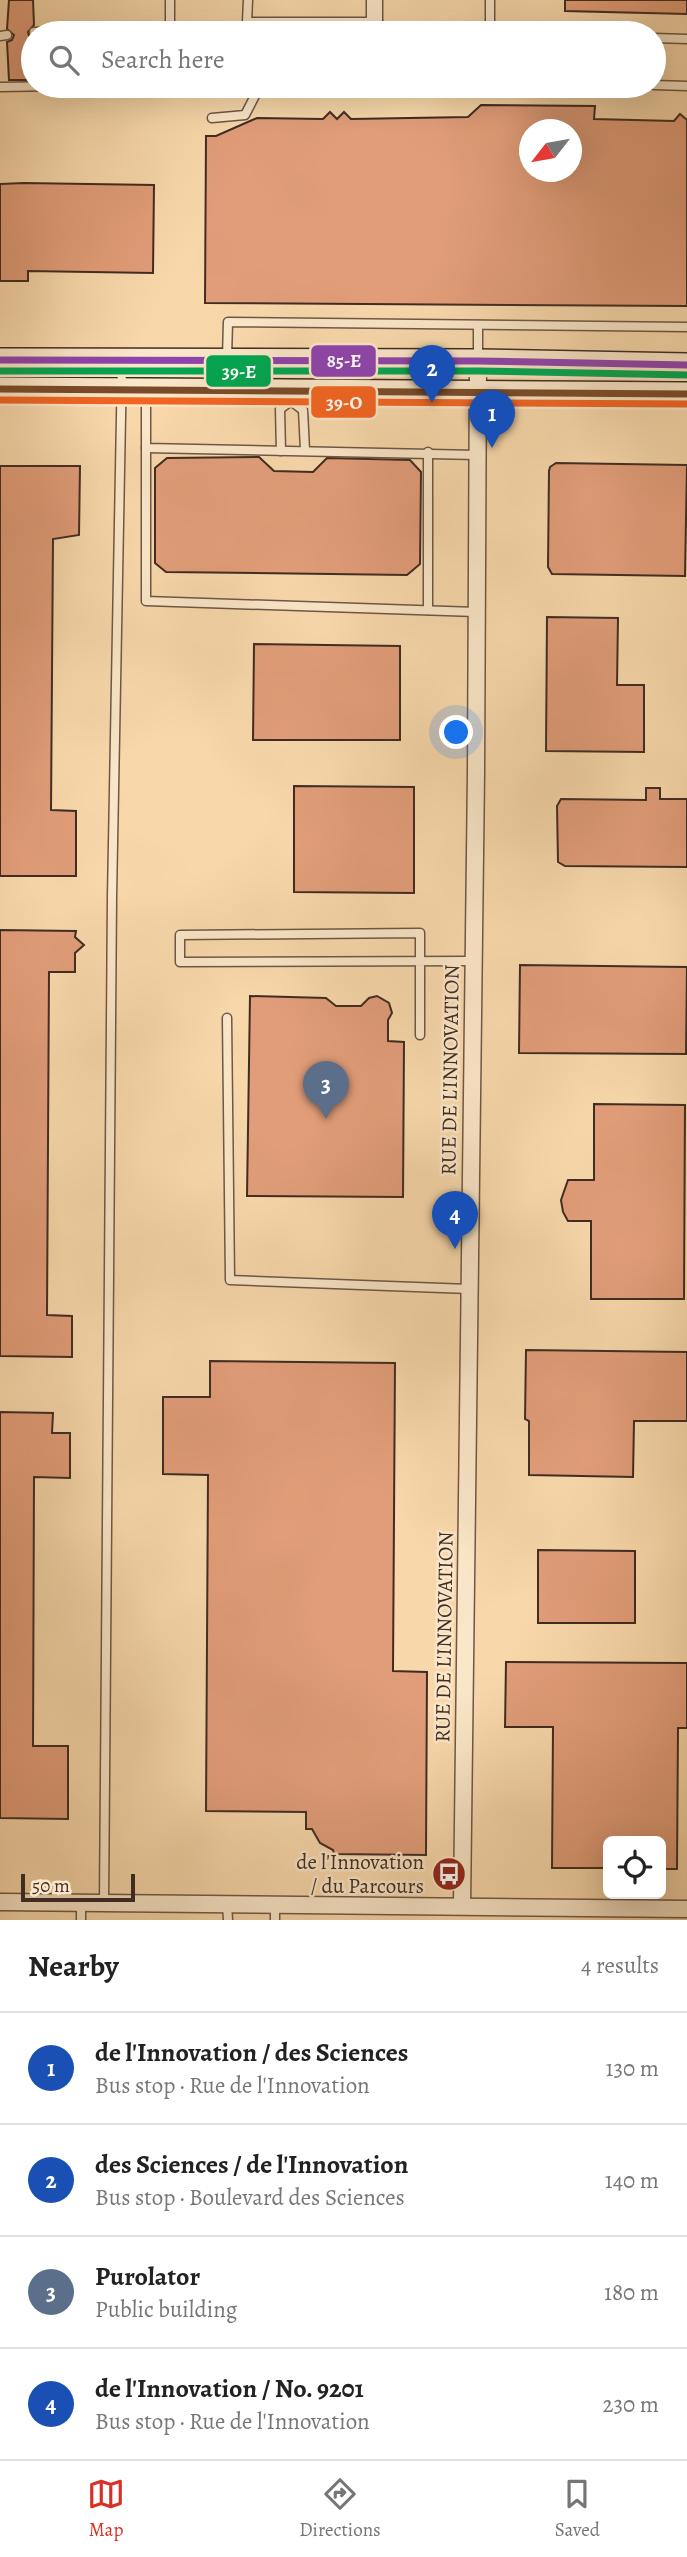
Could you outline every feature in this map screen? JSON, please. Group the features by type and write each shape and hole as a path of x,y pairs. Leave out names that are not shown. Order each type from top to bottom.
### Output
{"street":[{"path":"0,360 478,361 687,365"},
{"name":"RUE DE L'INNOVATION","path":"462,1906 478,361"},
{"path":"0,389 146,390 292,396 687,394"},
{"path":"0,1902 104,1903 227,1912 462,1906 506,1913 687,1909"}],"lane":[{"path":"170,0 170,21"},
{"path":"247,21 248,0"},
{"path":"371,0 375,21"},
{"path":"375,21 378,0"},
{"path":"490,0 490,21"},
{"path":"666,38 687,39"},
{"path":"666,85 687,86"},
{"path":"0,87 21,87"},
{"path":"212,118 245,115 254,98"},
{"path":"228,360 228,322 687,327"},
{"path":"478,325 478,361"},
{"path":"104,1903 111,911 122,360"},
{"path":"146,390 146,601 476,612"},
{"path":"281,451 280,409 292,396 303,410 305,450"},
{"path":"146,448 477,455"},
{"path":"428,452 428,610"},
{"path":"420,1035 419,962 420,933 180,934 180,962 419,962 472,961"},
{"path":"227,1018 230,1280 469,1289"},
{"path":"81,1903 81,1920"}],"building":[{"path":"9,0 33,0 34,21 21,21 21,80 9,80 7,42 12,40 14,35 7,29"},
{"path":"565,0 687,0 687,14 565,11"},
{"path":"481,105 595,106 594,119 674,121 680,114 687,120 687,306 205,303 206,136 216,136 257,118 323,119 330,112 337,119 344,112 351,119 468,117"},
{"path":"0,184 154,185 153,273 28,271 28,281 0,281"},
{"path":"259,457 274,471 313,472 327,458 410,460 421,472 420,564 407,575 166,572 155,563 155,468 167,458"},
{"path":"556,463 687,465 685,576 552,574 548,567 549,471"},
{"path":"0,466 80,466 79,535 53,539 51,810 76,811 76,876 0,876"},
{"path":"547,617 618,618 617,685 644,685 644,752 546,751"},
{"path":"254,644 400,646 400,740 253,740"},
{"path":"294,786 414,787 414,893 294,892"},
{"path":"646,788 660,788 660,799 687,799 687,867 565,866 558,862 557,806 561,799 646,800"},
{"path":"0,930 76,931 75,937 84,945 75,953 75,972 49,972 47,1315 72,1316 72,1357 0,1356"},
{"path":"520,965 687,967 686,1054 519,1053"},
{"path":"250,996 326,998 336,1006 361,1006 369,998 377,996 389,1003 392,1013 388,1020 388,1041 404,1042 403,1197 247,1196"},
{"path":"594,1104 685,1105 684,1299 591,1299 591,1221 568,1221 561,1200 568,1180 594,1180"},
{"path":"526,1350 687,1352 687,1421 634,1421 633,1477 529,1475 529,1421 525,1419"},
{"path":"210,1361 395,1363 393,1671 427,1672 426,1855 334,1854 333,1850 320,1843 312,1829 306,1829 306,1812 206,1811 208,1475 163,1474 163,1397 210,1397"},
{"path":"0,1412 53,1413 52,1433 70,1433 70,1478 34,1477 33,1746 68,1746 68,1819 0,1818"},
{"path":"538,1550 635,1551 635,1623 538,1623"},
{"path":"506,1662 687,1663 687,1728 678,1728 677,1869 666,1869 666,1836 603,1836 603,1868 552,1868 553,1727 505,1727"}],"transit line":[{"name":"85-E","path":"0,360 478,361 687,365"},
{"name":"39-E","path":"0,371 478,371 687,375"},
{"path":"0,389 687,394"},
{"name":"39-O","path":"0,400 687,404"}],"place":[{"name":"des Sciences / de l'Innovation","path":"432,403"},
{"name":"de l'Innovation / des Sciences","path":"492,448"},
{"name":"Purolator","path":"326,1119"},
{"name":"de l'Innovation / No. 9201","path":"455,1249"},
{"name":"de l'Innovation / du Parcours","path":"449,1874"}]}
